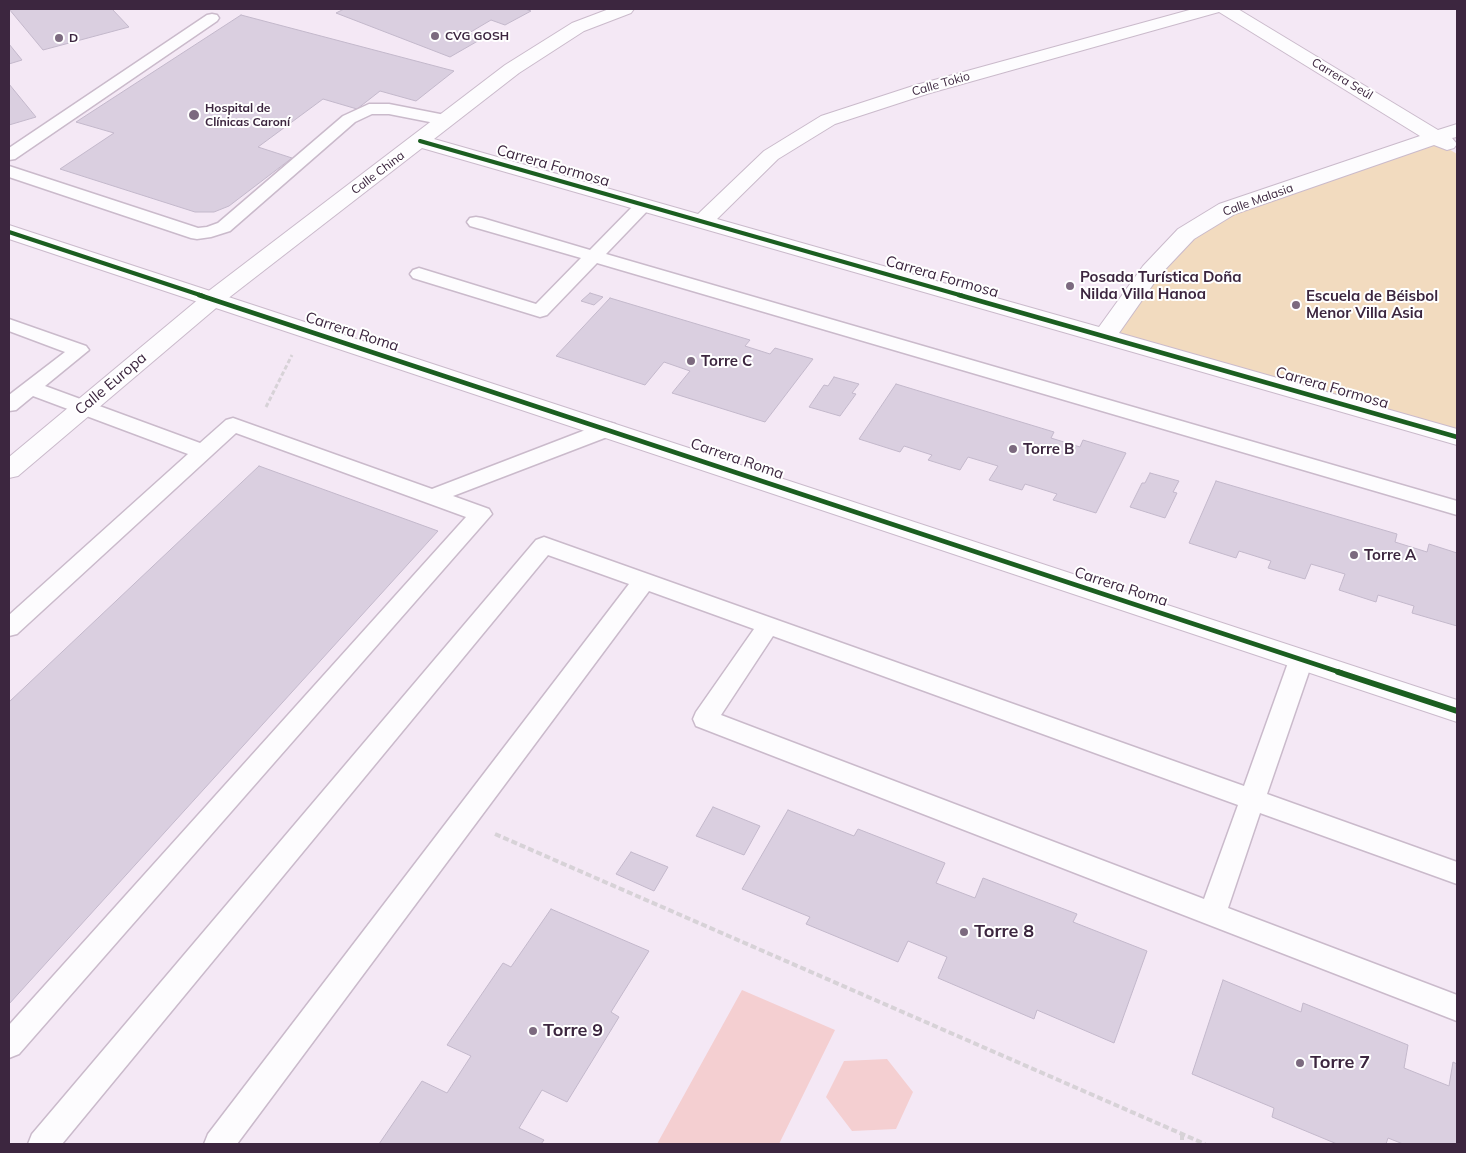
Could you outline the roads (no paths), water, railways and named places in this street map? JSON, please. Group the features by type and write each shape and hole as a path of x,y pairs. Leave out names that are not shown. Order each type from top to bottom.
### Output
{"street":[{"name":"Calle China","path":"214,298 512,69 578,28 625,9"},
{"name":"Calle Tokio","path":"702,222 771,155 828,120 923,89 1212,9"},
{"name":"Carrera Seúl","path":"1226,9 1457,150"},
{"name":"Calle Malasia","path":"1105,336 1151,271 1186,234 1218,214 1236,206 1457,130"},
{"name":"Carrera Formosa","path":"420,141 1457,437"},
{"name":"Carrera Roma","path":"9,232 214,298 342,343 608,428 1457,711"},
{"name":"Calle Europa","path":"9,470 214,298"}],"lane":[{"path":"9,155 212,18"},
{"path":"9,172 197,234 211,232 224,227 349,119 370,109 389,109 445,120"},
{"path":"419,274 540,311 643,206"},
{"path":"476,222 1457,508"},
{"path":"9,325 79,350 9,405"},
{"path":"31,388 203,452"},
{"path":"9,628 233,425 481,514 9,1045"},
{"path":"433,496 608,428"},
{"path":"43,1144 544,545 1457,873"},
{"path":"219,1144 644,581"},
{"path":"768,626 705,719 1457,1008"},
{"path":"1212,914 1301,660"}],"place":[{"name":"CVG GOSH","path":"435,36"},
{"name":"D","path":"59,38"},
{"name":"Hospital de Clínicas Caroní","path":"194,115"},
{"name":"Posada Turística Doña Nilda Villa Hanoa","path":"1070,286"},
{"name":"Escuela de Béisbol Menor Villa Asia","path":"1296,305"},
{"name":"Torre C","path":"691,361"},
{"name":"Torre B","path":"1013,449"},
{"name":"Torre A","path":"1354,555"},
{"name":"Torre 8","path":"964,932"},
{"name":"Torre 9","path":"533,1031"},
{"name":"Torre 7","path":"1300,1063"}]}
